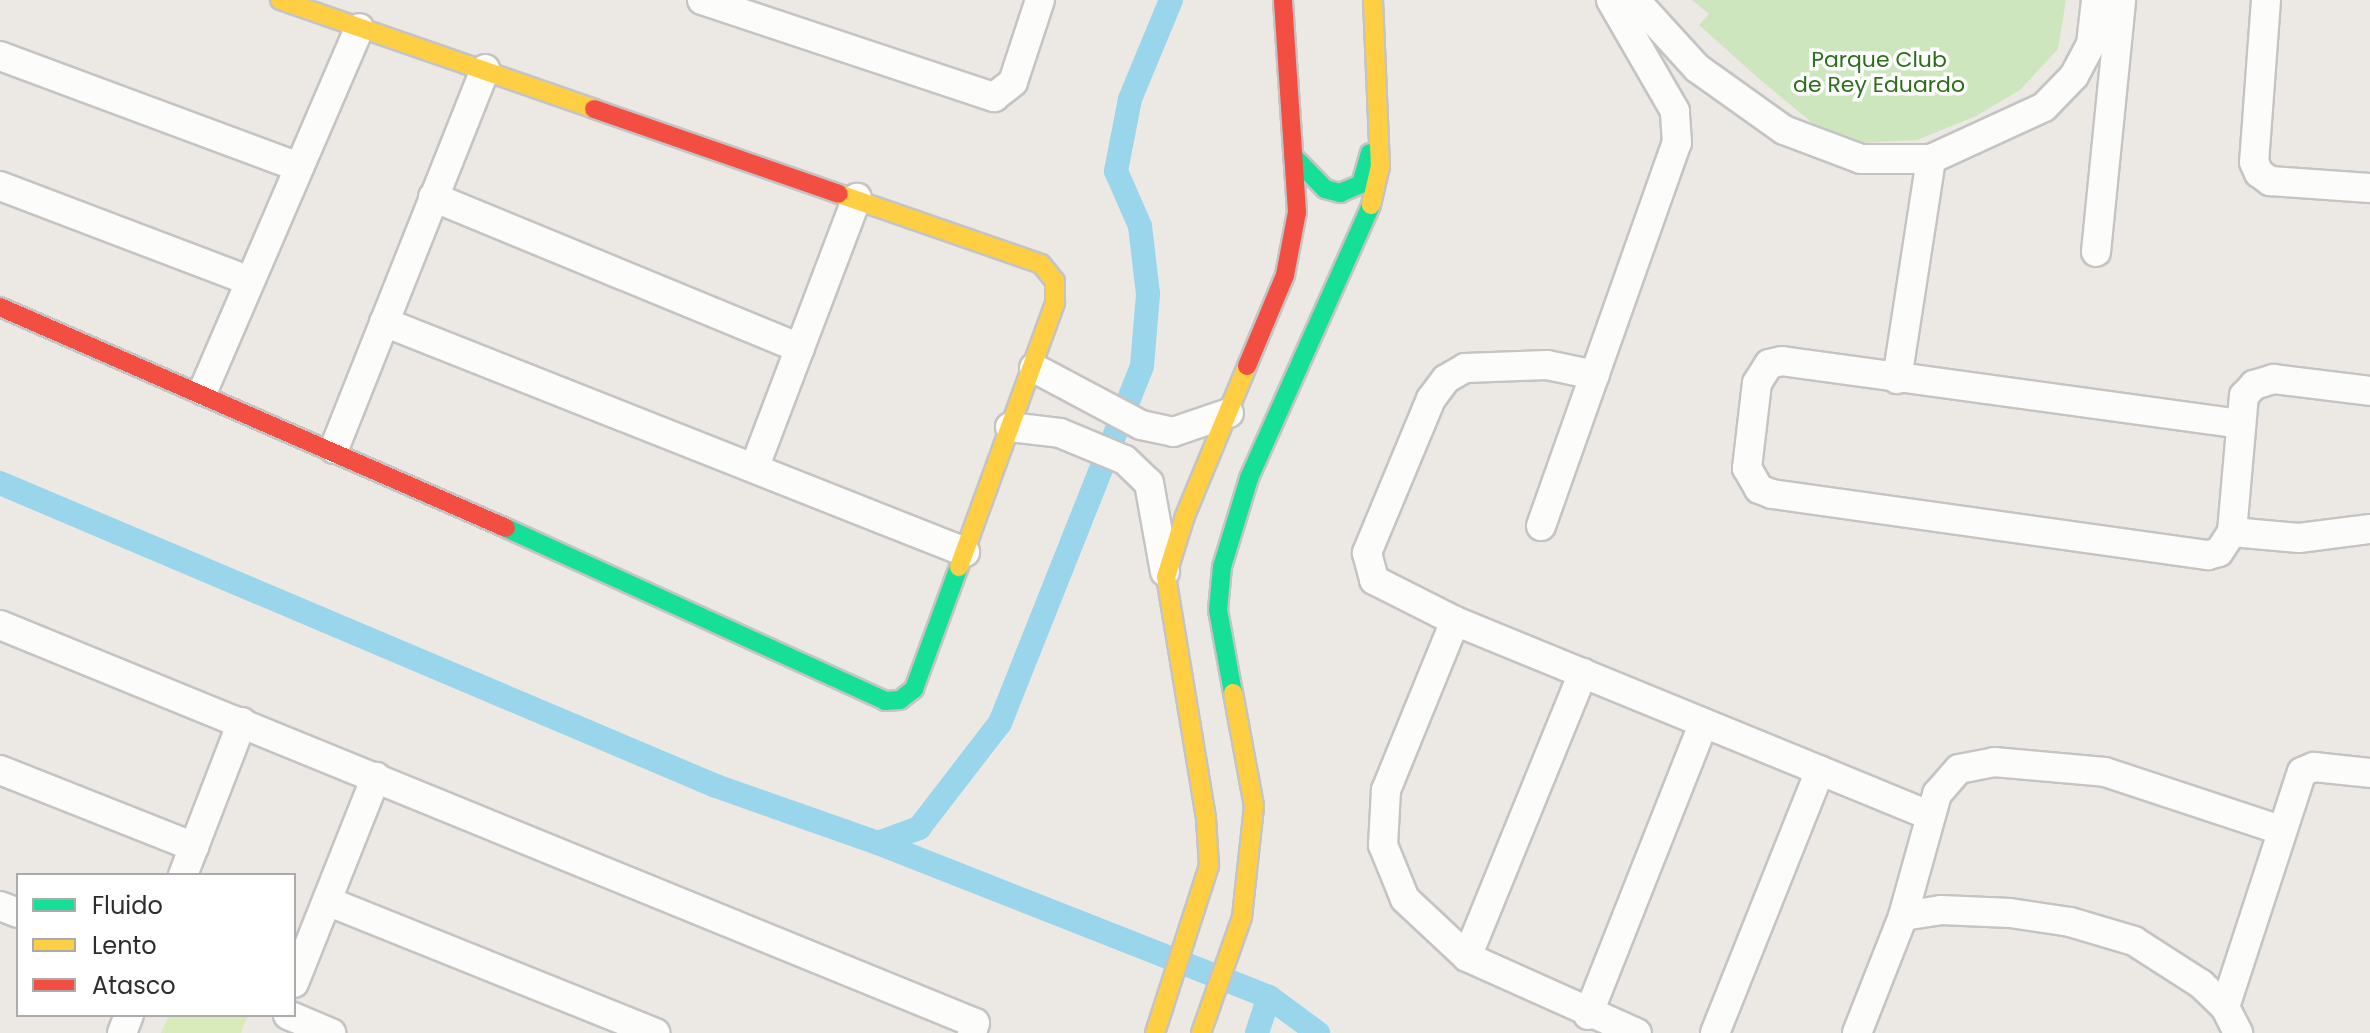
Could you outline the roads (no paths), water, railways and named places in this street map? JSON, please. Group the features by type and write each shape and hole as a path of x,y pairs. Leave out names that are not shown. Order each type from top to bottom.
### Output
{"street":[{"path":"0,307 334,449 885,701 900,700 914,689 1034,368 1055,303 1055,281 1041,264 280,0"},
{"path":"702,0 994,97 1013,82 1040,0"},
{"path":"1166,577 1285,275 1297,212 1283,0"},
{"path":"1354,0 1375,20"},
{"path":"1201,1033 1242,917 1254,806 1218,610 1222,567 1249,478 1368,217 1380,167 1373,0"},
{"path":"1541,526 1677,143 1675,111 1611,0"},
{"path":"1635,0 1697,68 1784,130 1861,159 1931,159 2044,107 2074,76 2091,44 2096,0"},
{"path":"2096,252 2121,0"},
{"path":"2266,0 2254,162 2259,173 2270,181 2370,188"},
{"path":"1289,112 1305,17"},
{"path":"203,391 359,28"},
{"path":"0,56 299,167"},
{"path":"334,449 485,69"},
{"path":"1293,156 1325,189 1354,191 1366,172 1379,90"},
{"path":"1897,379 1931,159"},
{"path":"0,186 250,281"},
{"path":"433,197 800,348"},
{"path":"755,466 857,198"},
{"path":"384,322 755,466 965,552"},
{"path":"2241,424 1782,361 1769,364 1757,383 1747,468 1751,480 1772,494 2208,555 2219,552 2232,532 2244,396 2254,385 2274,379 2370,391"},
{"path":"1595,375 1547,365 1465,368 1446,379 1431,399 1366,563 1381,587 1455,621 1931,816"},
{"path":"1034,368 1141,425 1173,432 1229,413"},
{"path":"1010,427 1072,437 1125,460 1149,483 1206,818 1209,866 1155,1033"},
{"path":"2232,532 2299,538 2370,529"},
{"path":"1455,621 1386,790 1383,845 1405,899 1467,957 1588,1015 1637,1033"},
{"path":"0,625 975,1023 972,1033"},
{"path":"1467,957 1583,673"},
{"path":"184,873 242,722"},
{"path":"1588,1015 1703,724"},
{"path":"1857,1033 1903,916 1931,816 1948,778 1959,769 1994,762 2105,772 2280,830"},
{"path":"2225,1007 2280,830 2302,772 2314,767 2370,773"},
{"path":"0,770 194,847"},
{"path":"1715,1033 1820,770"},
{"path":"296,978 376,777"},
{"path":"327,901 655,1033"},
{"path":"1903,916 1941,910 2010,913 2070,922 2134,941 2180,967 2225,1007 2238,1033"},
{"path":"293,1017 331,1033"}],"waterway":[{"path":"0,483 716,786 878,843 919,828 1000,723 1142,366 1148,294 1140,226 1116,171 1130,99 1171,0"},
{"path":"878,843 1269,997 1318,1033"},
{"path":"1257,1033 1269,997"}],"park label":[{"name":"Parque Club de Rey Eduardo","path":"1879,72"}]}
